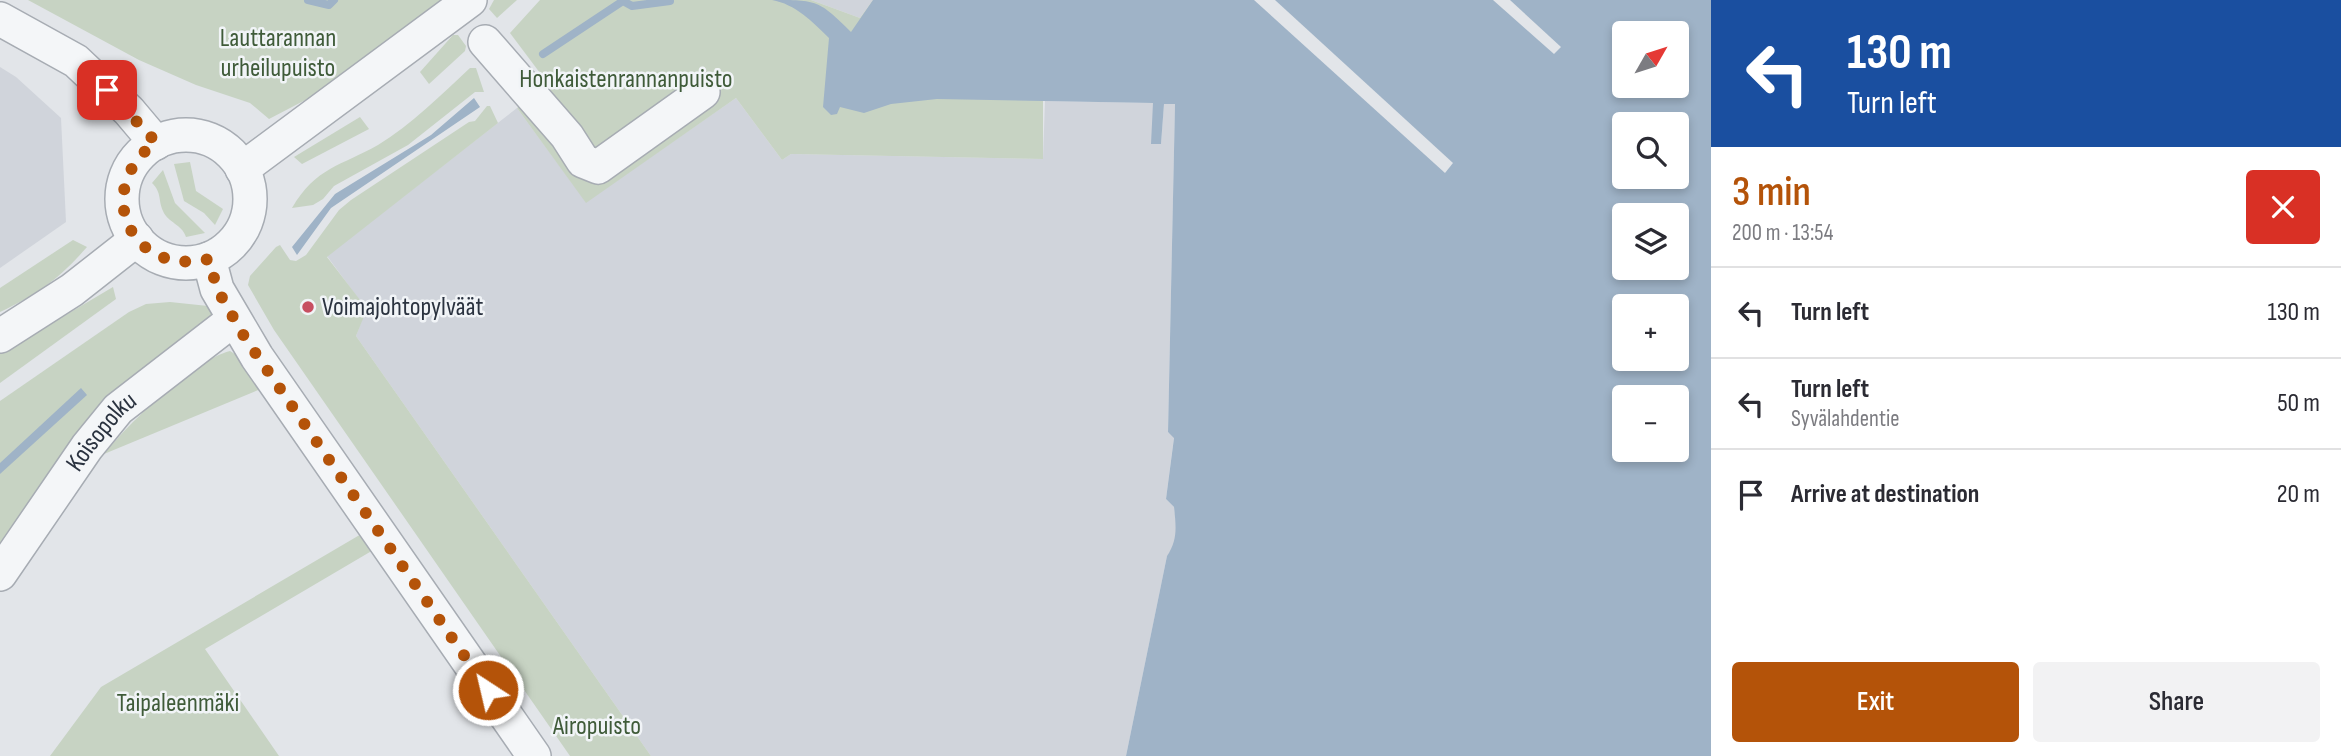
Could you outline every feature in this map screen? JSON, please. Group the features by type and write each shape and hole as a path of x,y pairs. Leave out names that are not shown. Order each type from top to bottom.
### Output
{"street":[{"path":"243,169 465,5 485,42 507,100"},
{"path":"0,19 76,61 129,111 156,142"},
{"path":"485,42 567,136 583,161 598,167 703,92"},
{"path":"172,137 204,137 228,150 243,169 250,199 243,229 234,242 209,259 193,263 162,258 137,239 123,210 126,178 133,164 156,142 172,137"},
{"path":"0,336 72,290 137,239"},
{"path":"209,259 217,289 233,320 534,756"},
{"name":"Koisopolku","path":"0,574 87,447 118,409 233,320"}],"shaded area":[{"path":"811,0 873,0 860,18"},
{"path":"0,67 16,77 61,118 66,222 0,268"},
{"path":"736,98 782,160 791,154 1043,159 1045,101 1154,103 1152,144 1161,144 1164,103 1175,104 1168,432 1174,437 1166,499 1174,507 1177,529 1175,545 1167,556 1126,756 651,756 356,336 366,309 327,256 517,108 586,202"}],"green space":[{"name":"Lauttarannan urheilupuisto","path":"28,0 447,0 315,95 269,119 250,103 196,85 139,60"},
{"path":"494,0 517,0 497,18 489,9"},
{"name":"Honkaistenrannanpuisto","path":"540,0 811,0 860,18 873,0 1119,0 1043,87 1043,159 791,154 782,160 736,98 586,203 517,108 549,85 510,33"},
{"path":"453,35 458,35 466,46 465,51 429,84 420,72"},
{"path":"470,68 476,68 484,92 475,92 408,145 334,186 323,199 313,205 292,208 301,194 320,176 390,137 426,109"},
{"name":"Airopuisto","path":"487,106 490,106 498,123 327,257 367,309 356,336 651,756 570,756 274,330 248,285 250,276 276,247 280,245 290,260 296,261 306,255 339,210 351,200 469,122 475,121"},
{"path":"360,117 369,129 302,164 294,157"},
{"path":"190,162 196,191 223,209 215,225 204,213 184,201 174,164"},
{"path":"163,170 175,203 205,233 186,237 165,215 152,183"},
{"path":"73,240 87,247 67,268 37,292 0,312 0,288"},
{"path":"113,287 116,299 0,383 0,354"},
{"path":"170,302 208,306 215,320 0,554 0,401 129,312 146,304"},
{"path":"230,351 243,359 263,388 104,454 145,410 180,380 215,357"},
{"name":"Taipaleenmäki","path":"363,533 375,549 205,649 279,756 50,756 101,687"}],"water":[{"path":"772,0 799,0 816,4 831,13 851,32 873,0 1711,0 1711,756 1126,756 1167,556 1175,533 1174,507 1166,499 1174,438 1168,432 1175,104 1164,104 1161,144 1151,144 1153,103 937,99 891,104 864,113 840,107 837,114 831,115 823,107 829,38 788,5"},
{"path":"474,98 480,107 331,208 297,255 292,247 335,194 431,135"},
{"path":"81,388 87,395 0,474 0,463"}],"pier":[{"path":"1254,0 1275,0 1453,163 1445,173"},
{"path":"1493,0 1510,0 1561,47 1554,54"}],"waterway":[{"path":"308,0 329,5 334,0"},
{"path":"543,54 623,1 632,6 670,1"}],"place":[{"name":"Voimajohtopylväät","path":"308,307"}],"route":[{"path":"107,90 156,142 133,164 126,178 123,210 128,226 148,251 162,258 193,263 209,259 217,289 233,320 488,690"}]}
